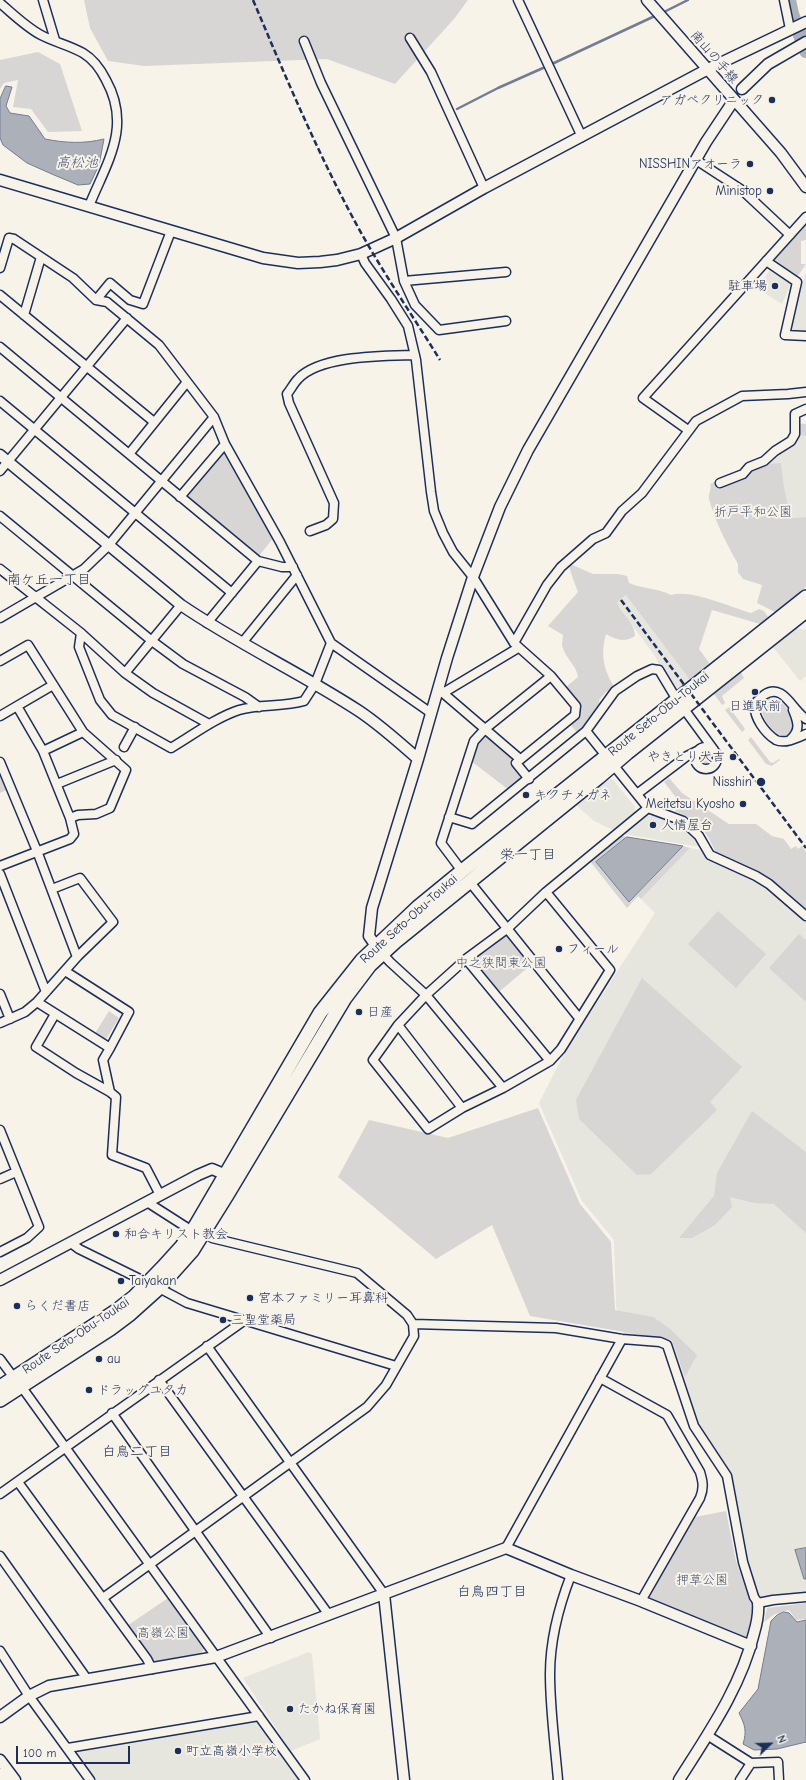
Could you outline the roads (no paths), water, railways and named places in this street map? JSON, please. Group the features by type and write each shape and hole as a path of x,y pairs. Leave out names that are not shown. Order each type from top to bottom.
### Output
{"main road":[{"name":"Route Seto-Obu-Toukai","path":"0,1400 17,1382 154,1285 232,1177 320,1013 349,975 379,950 418,907 466,876 804,605"},
{"name":"Route Seto-Obu-Toukai","path":"0,1387 17,1382"}],"street":[{"path":"43,0 55,40"},
{"path":"518,0 582,137"},
{"name":"南山の手線","path":"647,0 781,153 806,187"},
{"path":"784,0 791,29"},
{"path":"0,3 24,24 41,35 83,53 94,62 106,79 116,101 118,122 116,140 89,206"},
{"path":"0,180 263,258 298,263 337,260 361,254 396,238 484,188 708,69 806,22"},
{"path":"410,38 431,72 484,188"},
{"path":"304,41 334,112 396,238 404,281 415,305 439,330 506,321"},
{"path":"742,89 768,64 806,42"},
{"path":"503,1088 426,996 379,950 369,936 372,908 432,713 441,690 473,577 500,507 528,450 696,160 734,100"},
{"path":"696,160 742,190 790,235"},
{"path":"688,430 643,398 806,217"},
{"path":"96,300 110,283 130,300 143,304 171,231"},
{"path":"0,268 2,253 10,238 73,278 96,300 107,302 159,345 214,418 226,444 295,571 331,643 432,713"},
{"path":"361,254 365,263 408,326 415,355 434,511 443,533 453,552 473,577 516,645 551,676 576,706 575,715 516,763 529,779"},
{"path":"24,315 41,257"},
{"path":"766,261 797,282 785,335 806,336"},
{"path":"404,281 506,272"},
{"path":"0,295 154,422"},
{"path":"0,471 4,458 34,429 127,318"},
{"path":"0,347 258,561 295,571"},
{"path":"310,532 333,519 334,503 289,403 288,394 299,378 314,368 357,357 415,355"},
{"path":"129,454 187,382"},
{"path":"441,690 516,645 547,585 560,567 593,539 606,533 622,511 642,493 696,420 742,396 806,392"},
{"path":"0,401 232,593"},
{"path":"720,483 743,474 749,467 764,462 775,451 792,441 796,434 795,414 806,409"},
{"path":"0,618 73,576 90,564 108,546 214,418"},
{"path":"180,497 226,444"},
{"path":"4,458 108,546 181,605 207,623 315,684 360,712 418,759"},
{"path":"0,516 152,641 183,664 245,697 259,707"},
{"path":"207,623 258,561"},
{"path":"0,569 81,633 125,673 153,693 209,724"},
{"path":"242,643 295,571"},
{"path":"125,673 181,605"},
{"path":"81,633 79,647 100,700 112,715 171,748 209,724 239,710 304,701 315,684 331,643"},
{"path":"0,661 28,644 83,732 126,770 110,808 96,814 78,815 70,818"},
{"path":"449,817 472,824 586,731 614,691 637,676 652,670 659,670 715,752 718,758 716,765 710,769 703,769 696,762 696,755 699,750"},
{"path":"551,676 485,729 474,741 441,843 579,1018"},
{"path":"0,716 53,685"},
{"path":"441,690 520,759"},
{"path":"806,719 779,692 772,691 756,702 754,710 758,719 773,738 779,742 790,740 806,734"},
{"path":"789,702 798,722 796,732 790,740"},
{"path":"0,866 70,840 74,834 70,818 43,751 16,706"},
{"path":"124,747 135,727"},
{"path":"586,731 648,808 683,822 700,836 710,855 756,876 769,884 806,916"},
{"path":"43,751 83,732"},
{"path":"637,794 687,756 706,747 715,752"},
{"path":"57,784 116,760"},
{"path":"0,762 37,851 77,957"},
{"path":"546,892 610,970 561,1049 550,1061 503,1088 462,1108 428,1129 372,1060 398,1025 426,996 466,960 508,928 546,892 648,808"},
{"path":"0,874 46,992"},
{"path":"0,1023 25,1012 37,1002 77,957 113,922 80,878 52,889"},
{"path":"466,960 550,1061"},
{"path":"65,971 129,1012 103,1060 110,1092"},
{"path":"0,994 10,1019"},
{"path":"37,1002 110,1048"},
{"path":"56,1014 36,1047 116,1097 112,1155 146,1168 160,1195"},
{"path":"398,1025 462,1108"},
{"path":"0,1130 39,1227 27,1238 0,1252"},
{"path":"0,1280 160,1195 212,1170 232,1177"},
{"path":"0,1179 16,1172"},
{"path":"147,1202 186,1227"},
{"path":"102,1598 368,1407 381,1392 414,1336 413,1324 407,1315 357,1273 212,1238"},
{"path":"71,1243 79,1249 188,1303 396,1366"},
{"path":"0,1494 244,1320"},
{"path":"413,1324 556,1328 622,1339 660,1342 667,1345 694,1426 726,1476 743,1562 754,1598 758,1603 759,1612 751,1646 742,1672 679,1780"},
{"path":"0,1717 29,1696 49,1686 216,1657 271,1638 506,1548 622,1339"},
{"path":"207,1346 384,1594 404,1780"},
{"path":"0,1359 305,1780"},
{"path":"600,1378 667,1415 703,1480 704,1489 700,1498 641,1601"},
{"path":"159,1380 329,1615"},
{"path":"112,1413 271,1638"},
{"path":"18,1482 147,1659 152,1669"},
{"path":"506,1548 571,1576 641,1601 751,1646"},
{"path":"0,1556 87,1679"},
{"path":"558,1780 550,1673 554,1633 561,1604 571,1576"},
{"path":"758,1603 806,1597"},
{"path":"0,1652 29,1696 90,1780"},
{"path":"68,1748 259,1716"},
{"path":"707,1734 751,1763 778,1762 779,1780"},
{"path":"0,1760 15,1780"},
{"path":"740,1780 751,1763"},
{"path":"0,1774 4,1780"}],"water":[{"name":"高松池","path":"6,86 12,87 6,106 10,113 29,116 45,139 89,142 104,139 99,165 90,184 78,185 27,163 3,145 0,138 0,99"},
{"path":"627,837 683,846 629,902 596,862"},
{"path":"806,1548 806,1579 804,1579 795,1550"},
{"path":"784,1612 789,1613 797,1622 806,1620 806,1742 777,1749 754,1750 743,1744 745,1728 739,1713 758,1689 771,1621 777,1615"}],"waterway":[{"path":"662,13 688,0"},
{"path":"789,0 792,14 806,51"},
{"path":"554,63 657,15"},
{"path":"457,109 498,88 543,68"}],"railway":[{"path":"253,0 300,110 353,218 395,290 440,360"},
{"path":"621,600 806,848"}],"place":[{"name":"アガぺクリニック","path":"772,100"},
{"name":"NISSHINアオーラ","path":"750,164"},
{"name":"Ministop","path":"770,191"},
{"name":"駐車場","path":"775,286"},
{"name":"日進駅前","path":"755,692"},
{"name":"やきとり大吉","path":"733,757"},
{"name":"Nisshin","path":"761,782"},
{"name":"キクチメガネ","path":"526,795"},
{"name":"Meitetsu Kyosho","path":"743,804"},
{"name":"人情屋台","path":"653,825"},
{"name":"フィール","path":"559,949"},
{"name":"日産","path":"359,1012"},
{"name":"和合キリスト教会","path":"116,1234"},
{"name":"Taiyakan","path":"121,1281"},
{"name":"宮本ファミリー耳鼻科","path":"250,1298"},
{"name":"らくだ書店","path":"17,1306"},
{"name":"三聖堂薬局","path":"223,1320"},
{"name":"au","path":"99,1359"},
{"name":"ドラッグユタカ","path":"89,1390"},
{"name":"たかね保育園","path":"290,1709"},
{"name":"町立高嶺小学校","path":"178,1751"}],"district":[{"name":"南ケ丘一丁目","path":"49,580"},
{"name":"栄一丁目","path":"528,855"},
{"name":"白鳥二丁目","path":"137,1452"},
{"name":"白鳥四丁目","path":"492,1592"}],"park label":[{"name":"折戸平和公園","path":"753,512"},
{"name":"中之狭間東公園","path":"501,963"},
{"name":"押草公園","path":"702,1580"},
{"name":"高嶺公園","path":"163,1633"}]}
